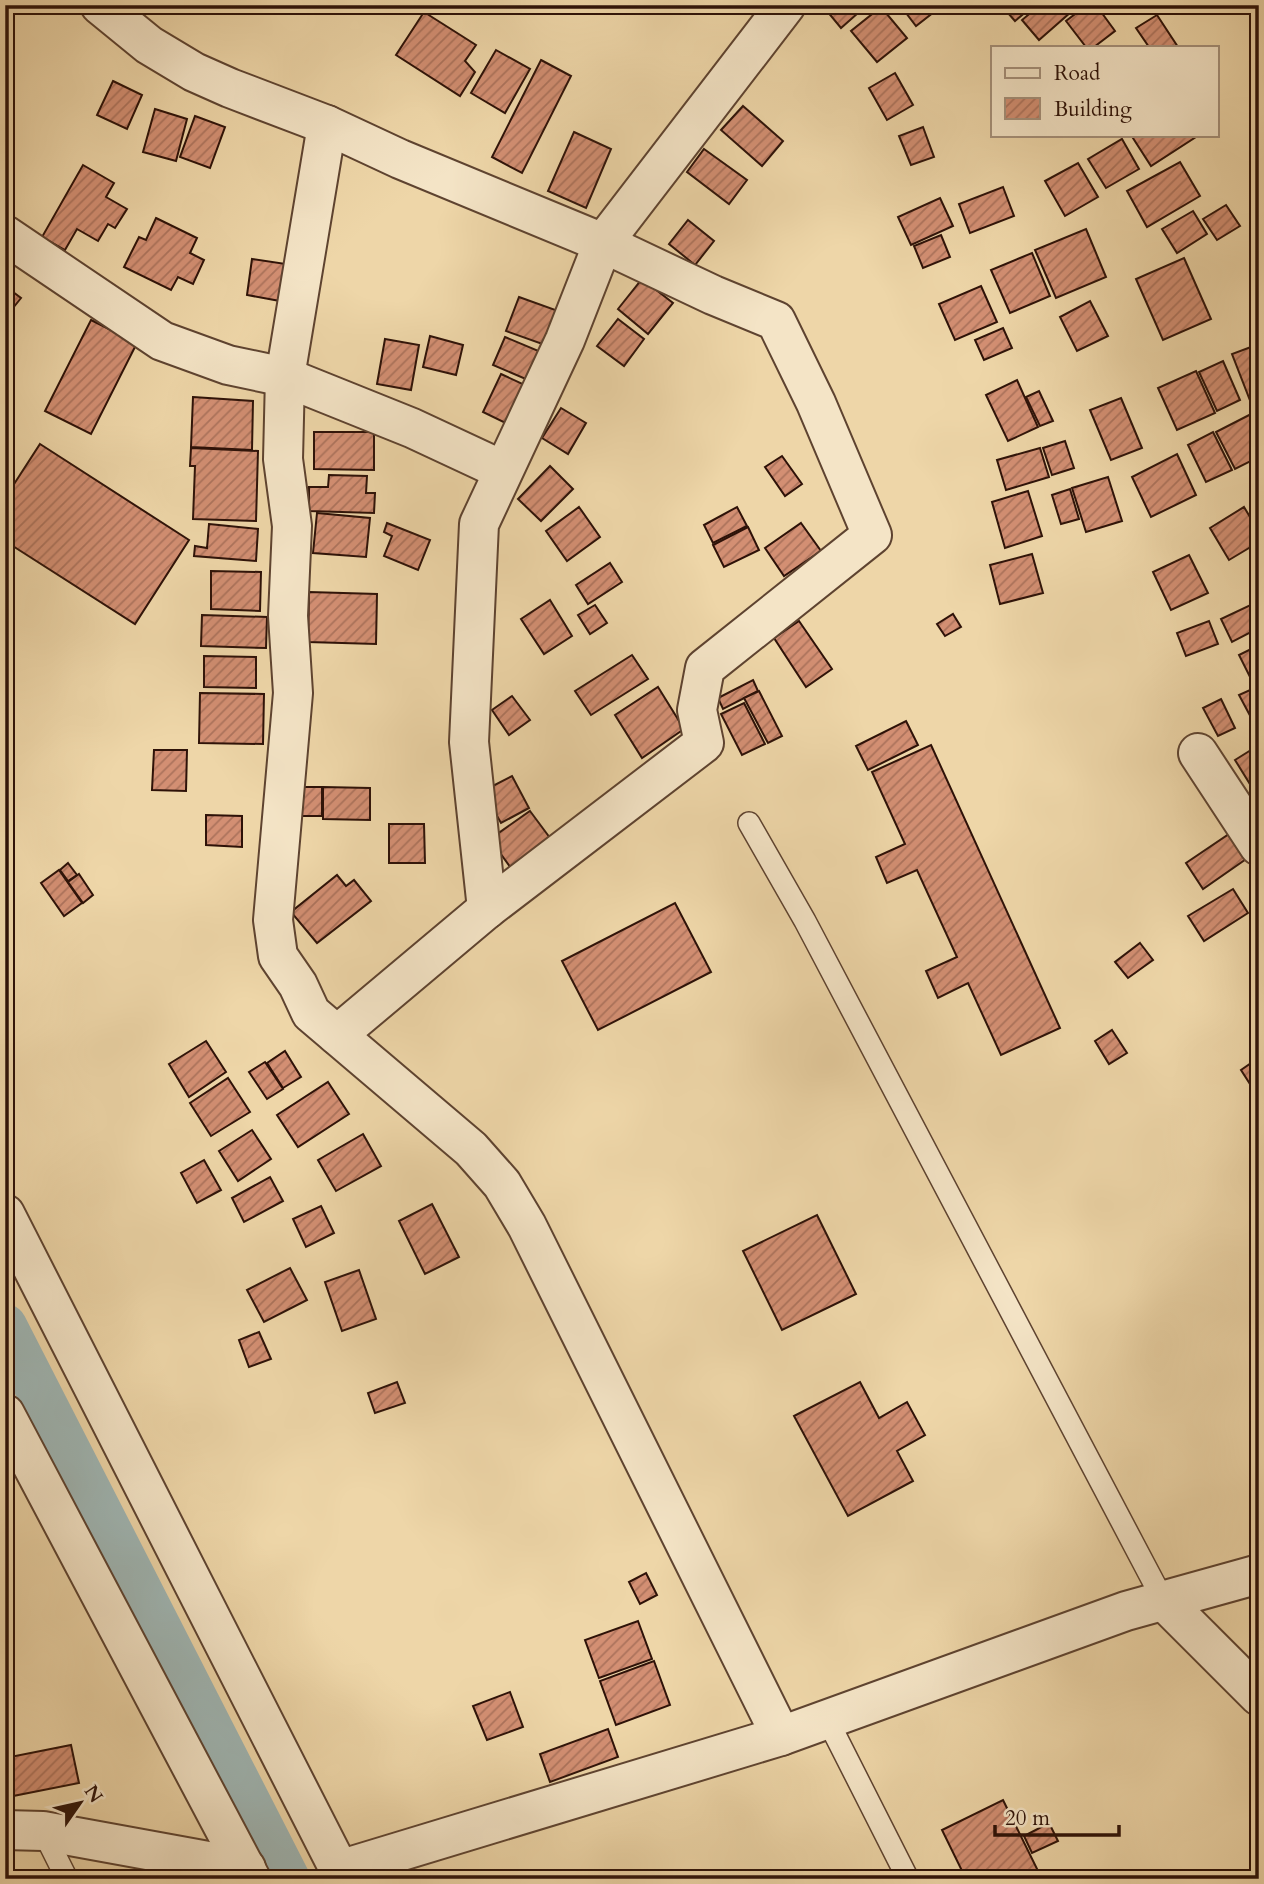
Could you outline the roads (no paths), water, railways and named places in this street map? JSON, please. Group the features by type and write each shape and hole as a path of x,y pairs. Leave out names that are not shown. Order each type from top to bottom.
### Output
{"street":[{"path":"100,5 149,45 194,72 327,125 400,159 603,243 713,295 776,321 816,403 872,535 705,668 697,710 704,743 487,909 337,1035"},
{"path":"487,909 469,742 479,524 502,470 565,341 603,243 786,5"},
{"path":"327,125 285,377 283,459 292,526 288,616 293,693 272,920 278,956 298,985 311,1013 471,1149 502,1184 527,1226 781,1736"},
{"path":"5,235 162,341 228,365 285,377 412,428 502,470"},
{"path":"1198,753 1259,846"},
{"path":"5,1214 341,1875 781,1736 1126,1611 1259,1574"},
{"path":"5,1414 249,1873"},
{"path":"1163,1600 1259,1696"},
{"path":"5,1830 43,1831 249,1873"}],"lane":[{"path":"749,822 805,921 1163,1600"},
{"path":"827,1719 908,1879"},
{"path":"43,1831 67,1879"}],"waterway":[{"path":"5,1326 288,1879"}]}
